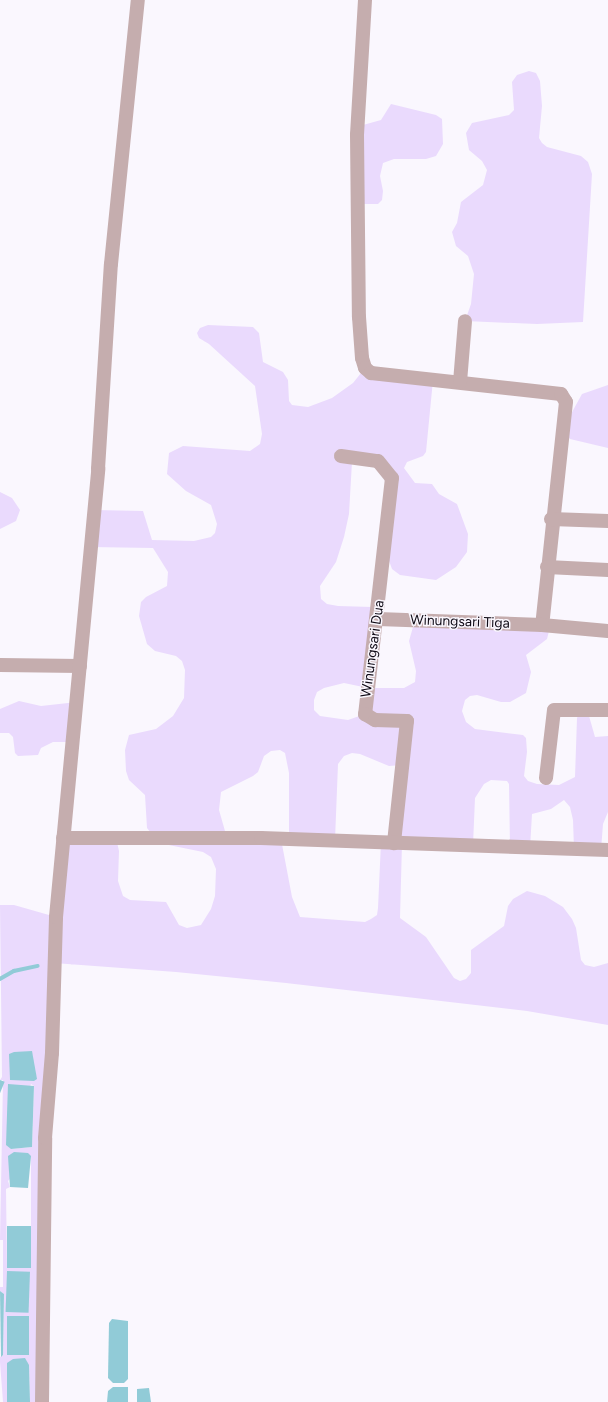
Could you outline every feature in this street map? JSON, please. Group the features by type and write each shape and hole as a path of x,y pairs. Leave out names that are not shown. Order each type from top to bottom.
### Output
{"street":[{"path":"42,1402 45,1138 52,1053 56,917 98,469 111,264 138,0"},
{"path":"365,0 357,135 362,358 371,373 561,394 566,402 551,519 542,625"},
{"path":"460,382 464,320"},
{"name":"Winungsari Dua","path":"341,456 378,461 392,478 378,619 365,714 375,720 407,721 394,843"},
{"path":"551,519 608,521"},
{"path":"547,567 608,570"},
{"name":"Winungsari Tiga","path":"378,619 542,625 608,631"},
{"path":"0,665 80,666"},
{"path":"546,778 554,710 608,710"},
{"path":"63,838 261,838 608,850"}],"shaded area":[{"path":"529,71 536,73 540,81 542,106 539,138 542,143 547,147 581,156 588,162 592,174 583,322 537,324 465,321 471,304 474,274 468,256 456,246 452,232 457,223 461,202 483,185 487,170 482,161 469,150 466,133 472,123 509,115 514,110 512,82 517,75"},
{"path":"391,104 436,115 442,119 443,144 436,156 426,159 394,159 383,163 380,176 383,191 382,200 378,204 364,204 363,125 381,120"},
{"path":"208,325 253,327 259,333 263,362 283,372 288,380 289,401 292,405 308,407 332,398 353,383 365,368 433,380 426,452 423,456 407,462 404,468 415,483 432,484 439,494 457,504 468,534 467,552 456,567 436,580 400,575 392,569 388,558 385,467 352,462 349,514 344,537 336,562 320,586 321,599 327,604 338,606 372,607 368,688 404,688 415,682 416,671 409,641 413,627 550,627 547,639 526,655 531,672 526,693 510,702 501,702 477,695 470,696 465,700 462,711 466,722 475,729 523,735 526,738 527,752 524,776 528,781 537,784 559,785 575,777 577,718 581,710 589,716 595,737 608,736 608,812 603,824 601,850 574,849 573,820 570,807 564,800 551,809 532,814 530,848 510,847 509,784 507,781 491,780 484,784 475,798 473,845 402,843 400,918 426,937 454,978 460,981 466,979 471,973 471,950 504,926 508,906 513,899 527,891 545,896 563,907 572,919 576,928 581,960 585,965 594,967 608,963 608,1025 527,1011 286,983 176,972 54,963 42,1402 30,1402 29,1365 8,1363 7,1402 3,1402 0,1362 0,1357 3,1355 4,1294 0,1291 0,1287 3,1287 3,1240 0,1240 3,1080 0,1080 2,1077 0,905 14,905 56,917 63,838 116,838 119,851 118,881 123,896 130,900 166,902 179,925 187,928 201,925 211,909 215,896 216,869 211,857 203,852 159,843 147,828 145,795 129,780 126,771 125,750 129,735 156,729 173,716 184,698 185,670 182,661 176,656 155,651 147,644 139,616 141,602 146,597 167,586 168,572 153,548 91,547 94,510 143,511 152,540 194,541 211,537 215,533 217,524 211,505 186,491 167,474 169,453 183,446 250,451 260,444 262,434 255,386 209,344 199,338 197,333 200,328","holes":["344,683 368,688 365,714 348,720 320,716 314,710 314,700 317,692 324,688","280,750 285,753 289,773 289,839 335,840 338,764 344,756 352,753 360,754 389,766 402,765 394,843 381,842 378,908 377,915 371,919 365,922 300,917 292,897 281,839 227,838 219,810 221,792 258,772 264,756 271,751","31,1084 34,1086 32,1147 11,1149","31,1156 31,1268 7,1268 6,1189 10,1187 8,1181"]},
{"path":"608,385 608,448 570,439 567,435 571,414 582,394"},
{"path":"0,492 12,498 20,510 16,521 0,529"},
{"path":"19,701 41,706 77,702 74,742 53,742 41,748 38,755 18,756 15,753 13,737 9,733 0,733 0,709"}],"water":[{"path":"32,1051 37,1079 34,1081 10,1080 9,1054 14,1052"},
{"path":"0,1080 5,1082 0,1093"},
{"path":"8,1084 34,1086 32,1147 11,1149 6,1145"},
{"path":"14,1152 28,1153 31,1156 28,1188 10,1187 8,1156"},
{"path":"7,1226 31,1226 31,1268 7,1268"},
{"path":"7,1271 30,1272 29,1313 6,1312"},
{"path":"0,1291 4,1294 3,1355 1,1357"},
{"path":"7,1316 29,1316 29,1355 7,1355"},
{"path":"112,1319 128,1321 128,1379 124,1383 113,1383 108,1378 109,1323"},
{"path":"25,1358 29,1365 30,1402 7,1402 7,1363 13,1359"},
{"path":"113,1387 128,1387 128,1402 107,1402 108,1391"},
{"path":"149,1388 151,1402 137,1402 137,1389"}],"waterway":[{"path":"0,979 14,971 37,966"}]}
